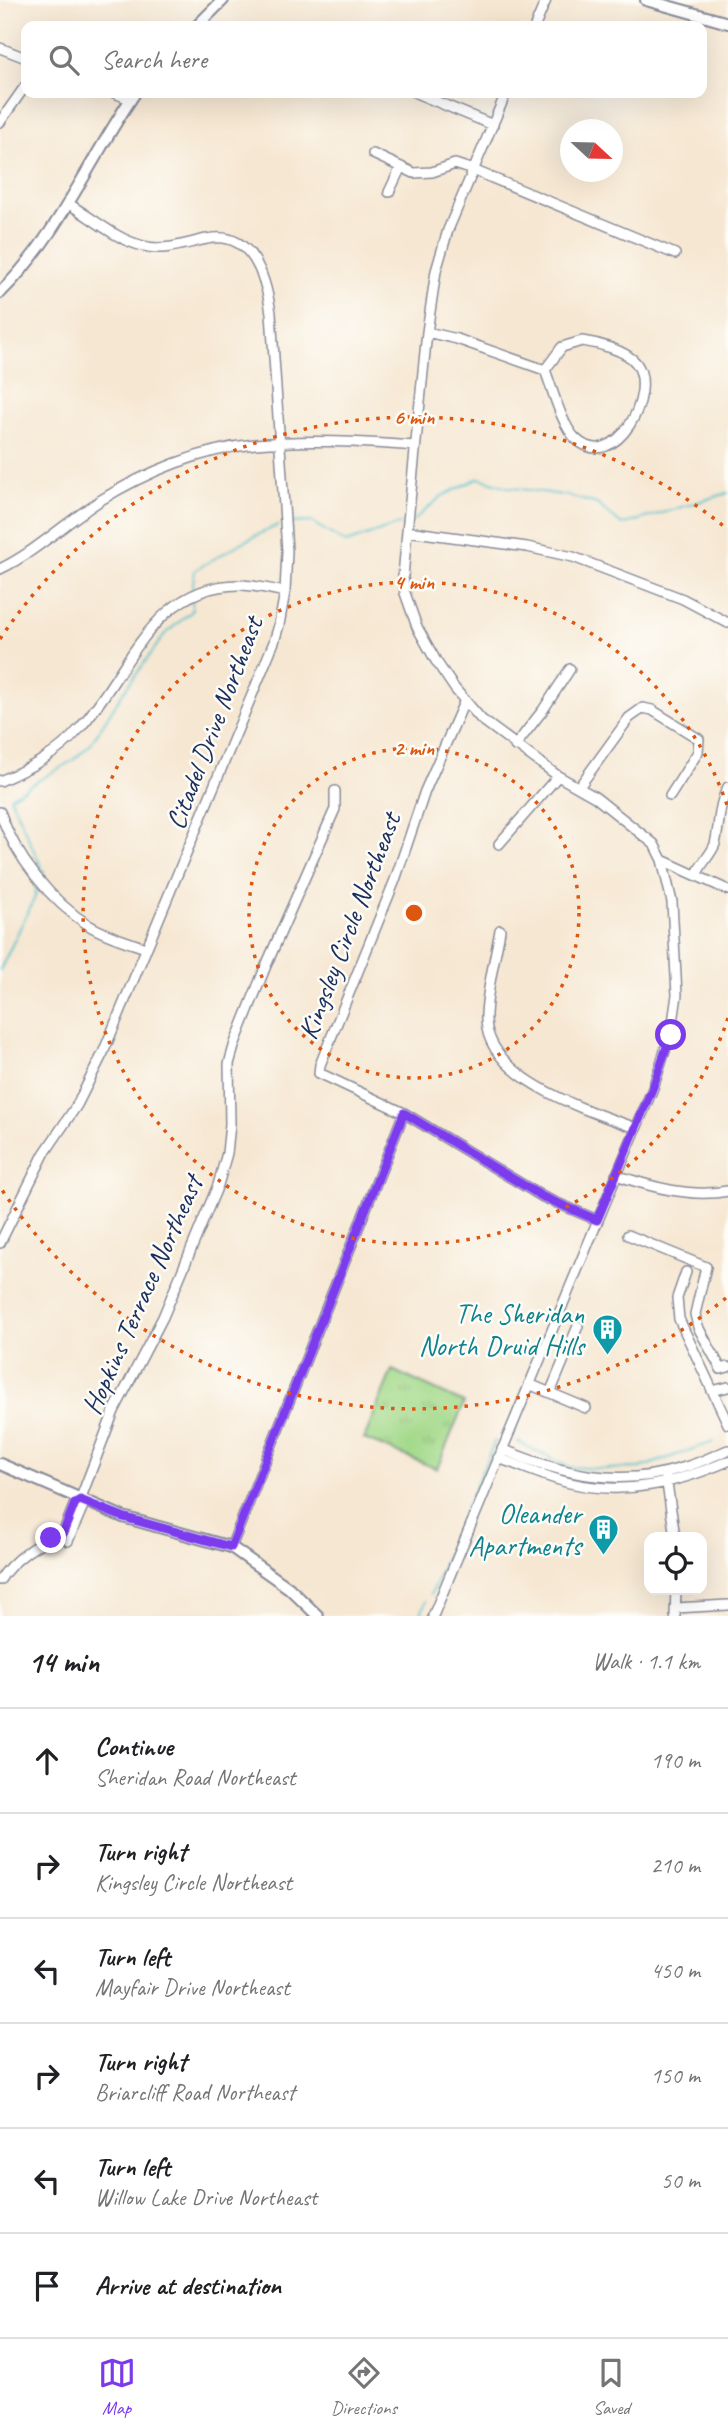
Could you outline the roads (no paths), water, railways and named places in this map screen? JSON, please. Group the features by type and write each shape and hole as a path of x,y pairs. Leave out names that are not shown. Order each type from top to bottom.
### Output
{"main road":[{"path":"202,21 223,0"},
{"path":"646,0 728,23"},
{"path":"0,293 39,249 69,204 131,98"},
{"path":"0,1464 123,1517 231,1547 289,1588 318,1616"}],"street":[{"path":"537,21 546,0"},
{"path":"0,48 21,56"},
{"path":"0,122 21,92"},
{"path":"428,98 493,125"},
{"path":"433,1616 653,1087 672,1029 677,995 672,902 662,860 654,844 596,797 558,776 481,719 436,661 417,627 405,593 407,531 415,446 436,271 444,242 504,98"},
{"path":"373,153 414,173 432,172 455,164 473,170 675,254"},
{"path":"389,192 401,167"},
{"name":"Citadel Drive Northeast","path":"0,1243 44,1154 77,1105 98,1063 274,642 285,592 287,551 271,313 260,269 248,251 233,240 218,238 172,247 145,247 124,239 69,204"},
{"path":"427,332 457,339 545,370 568,426 578,440 599,448 609,446 619,439 628,427 642,390 640,369 629,356 582,341 562,347 545,370"},
{"path":"0,569 32,552 101,500 164,468 231,447 256,443 351,441 415,446"},
{"path":"407,531 527,547 573,557 683,599 728,623"},
{"path":"0,781 51,755 72,737 92,715 155,623 177,602 193,594 222,586 243,585 285,592"},
{"path":"515,746 544,710 570,668"},
{"name":"Kingsley Circle Northeast","path":"465,700 425,791 381,916 320,1065 320,1073 404,1113 543,1197 597,1220"},
{"path":"579,787 629,718 643,708 652,710 699,739 698,752 670,796"},
{"path":"499,844 558,776"},
{"path":"697,874 715,841 718,817 728,787"},
{"name":"Hopkins Terrace Northeast","path":"0,1580 9,1566 52,1538 64,1540 75,1503 80,1500 114,1411 163,1317 218,1185 227,1153 229,1064 265,968 335,809 335,792"},
{"path":"0,812 5,828 35,876 69,910 90,926 146,948"},
{"path":"662,860 728,890"},
{"path":"500,930 486,1018 488,1035 495,1050 519,1073 558,1097 636,1128"},
{"path":"231,1547 404,1113"},
{"path":"616,1175 641,1184 686,1192 728,1191"},
{"path":"628,1235 706,1267 695,1314 698,1327 721,1369 728,1367"},
{"path":"701,1287 685,1277 677,1298 679,1319 728,1424"},
{"path":"550,1392 578,1326"},
{"path":"529,1384 586,1408"},
{"path":"712,1391 728,1387"},
{"path":"700,1467 728,1450"},
{"path":"500,1454 570,1483 597,1487 651,1486 666,1477 728,1461"},
{"path":"666,1477 674,1532"},
{"path":"675,1612 728,1605"}],"waterway":[{"path":"414,520 442,496 479,478 508,487 569,496 597,504 622,525 728,493"},
{"path":"289,523 311,522 346,543 400,524"},
{"path":"192,589 195,570 278,525"},
{"path":"44,873 10,797 72,761 90,745 165,634 192,611 192,602"},
{"path":"0,970 35,897 37,885"},
{"path":"461,1519 495,1441"},
{"path":"518,1442 568,1467 605,1469 640,1468 713,1442"},
{"path":"431,1594 457,1530"},
{"path":"421,1614 426,1601"}],"place":[{"name":"The Sheridan North Druid Hills","path":"607,1356"},
{"name":"Oleander Apartments","path":"604,1556"}]}
